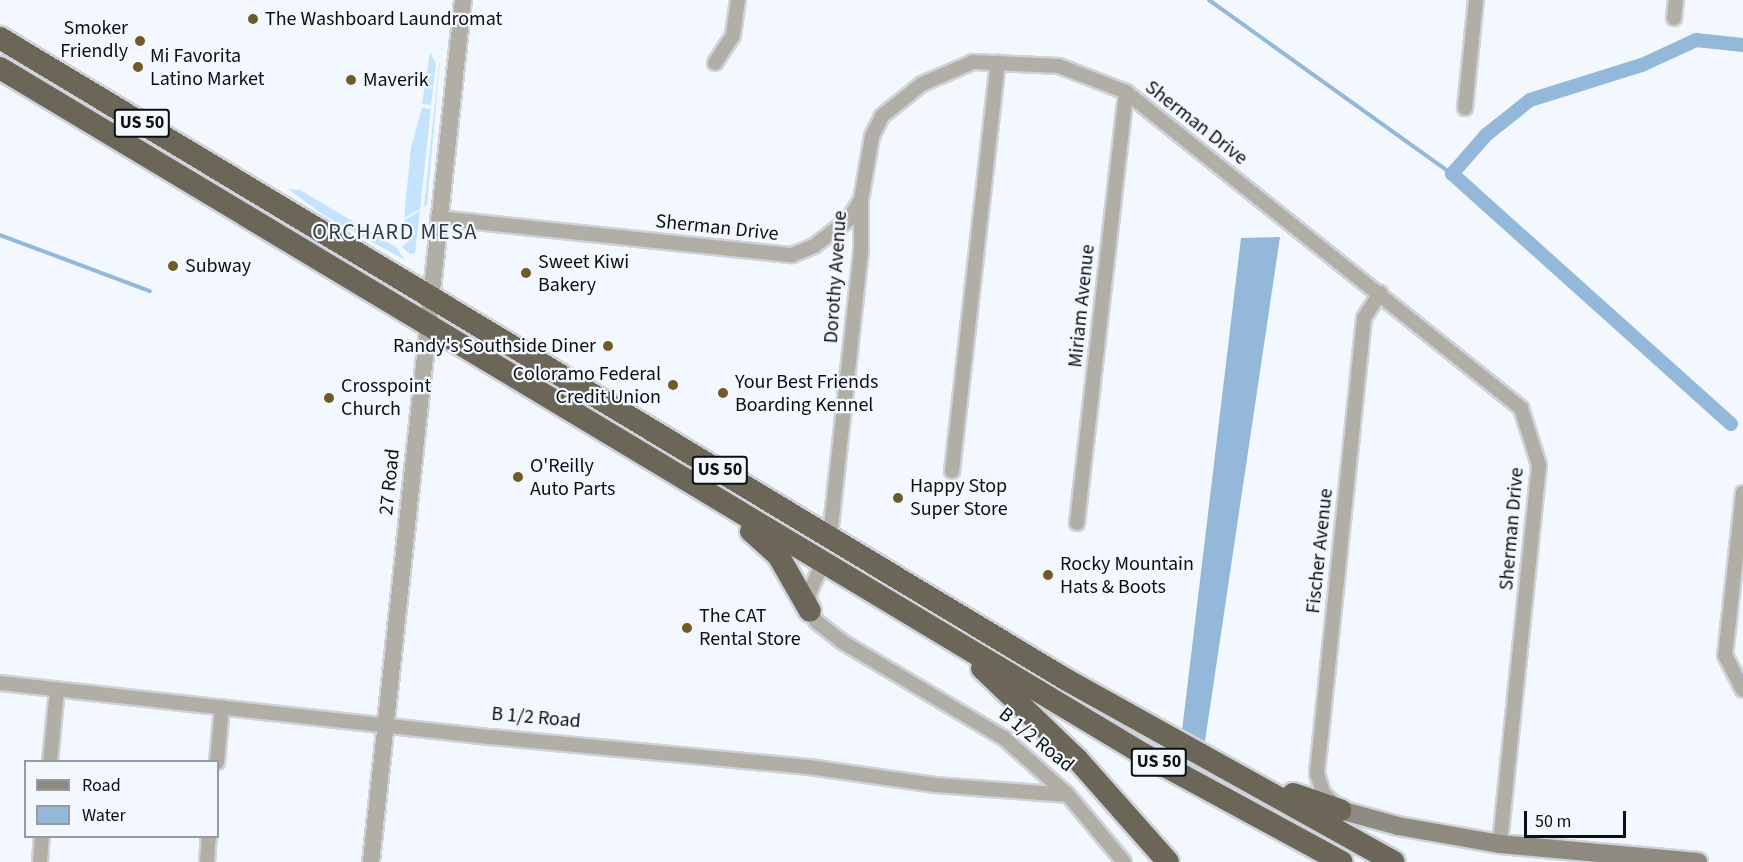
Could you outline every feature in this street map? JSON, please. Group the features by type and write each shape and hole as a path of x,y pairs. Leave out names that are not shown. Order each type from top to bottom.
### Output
{"highway":[{"name":"US 50","path":"0,38 1152,730 1394,862"},
{"name":"US 50","path":"0,68 1143,754 1342,862"},
{"path":"655,461 761,539 778,555 810,611"},
{"path":"743,514 797,534 830,536"},
{"path":"823,562 852,564 918,590"},
{"path":"980,656 979,666 1077,759 1168,862"},
{"path":"1152,730 1303,799 1340,810"}],"main road":[{"path":"1340,810 1398,826 1500,844 1698,862"}],"street":[{"name":"27 Road","path":"371,862 463,0"},
{"path":"715,63 733,34 738,0"},
{"path":"1465,108 1476,0"},
{"path":"1674,18 1676,0"},
{"name":"Sherman Drive","path":"438,218 792,255 832,233 848,220 861,200 872,136 882,116 922,84 973,62 1059,66 1126,92 1521,408 1535,442 1539,465 1500,844"},
{"path":"952,471 998,63"},
{"name":"Miriam Avenue","path":"1077,523 1126,92"},
{"name":"Dorothy Avenue","path":"830,536 861,250 861,200"},
{"name":"Fischer Avenue","path":"1340,810 1323,793 1317,773 1364,318 1380,293"},
{"path":"1743,493 1725,654 1743,690"},
{"path":"810,611 809,593 823,562"},
{"name":"B 1/2 Road","path":"810,611 841,641 1004,738 1068,795 1124,862"},
{"name":"B 1/2 Road","path":"0,683 385,725 801,766 936,785 1068,795"},
{"path":"50,760 57,689"},
{"path":"216,760 222,707"},
{"path":"40,862 42,838"},
{"path":"207,862 209,838"}],"shaded area":[{"path":"430,52 436,64 431,105 422,104"},
{"path":"440,61 427,205 424,207 439,64"},
{"path":"422,108 431,109 420,209 404,218 411,147"},
{"path":"288,189 300,190 396,247 405,260 325,216"},
{"path":"420,211 415,253 410,254 402,247 413,237 404,220"}],"water":[{"path":"1280,237 1205,741 1182,731 1241,238"}],"waterway":[{"path":"1209,0 1452,174"},
{"path":"1731,424 1452,174 1486,135 1530,100 1642,65 1696,40 1743,45"},
{"path":"0,235 150,291"}],"place":[{"name":"The Washboard Laundromat","path":"253,19"},
{"name":"Smoker Friendly","path":"140,41"},
{"name":"Mi Favorita Latino Market","path":"138,67"},
{"name":"Maverik","path":"351,80"},
{"name":"Subway","path":"173,266"},
{"name":"Sweet Kiwi Bakery","path":"526,273"},
{"name":"Randy's Southside Diner","path":"608,346"},
{"name":"Coloramo Federal Credit Union","path":"673,385"},
{"name":"Your Best Friends Boarding Kennel","path":"723,393"},
{"name":"Crosspoint Church","path":"329,398"},
{"name":"O'Reilly Auto Parts","path":"518,477"},
{"name":"Happy Stop Super Store","path":"898,498"},
{"name":"Rocky Mountain Hats & Boots","path":"1048,575"},
{"name":"The CAT Rental Store","path":"687,628"}],"district":[{"name":"ORCHARD MESA","path":"395,233"}]}
